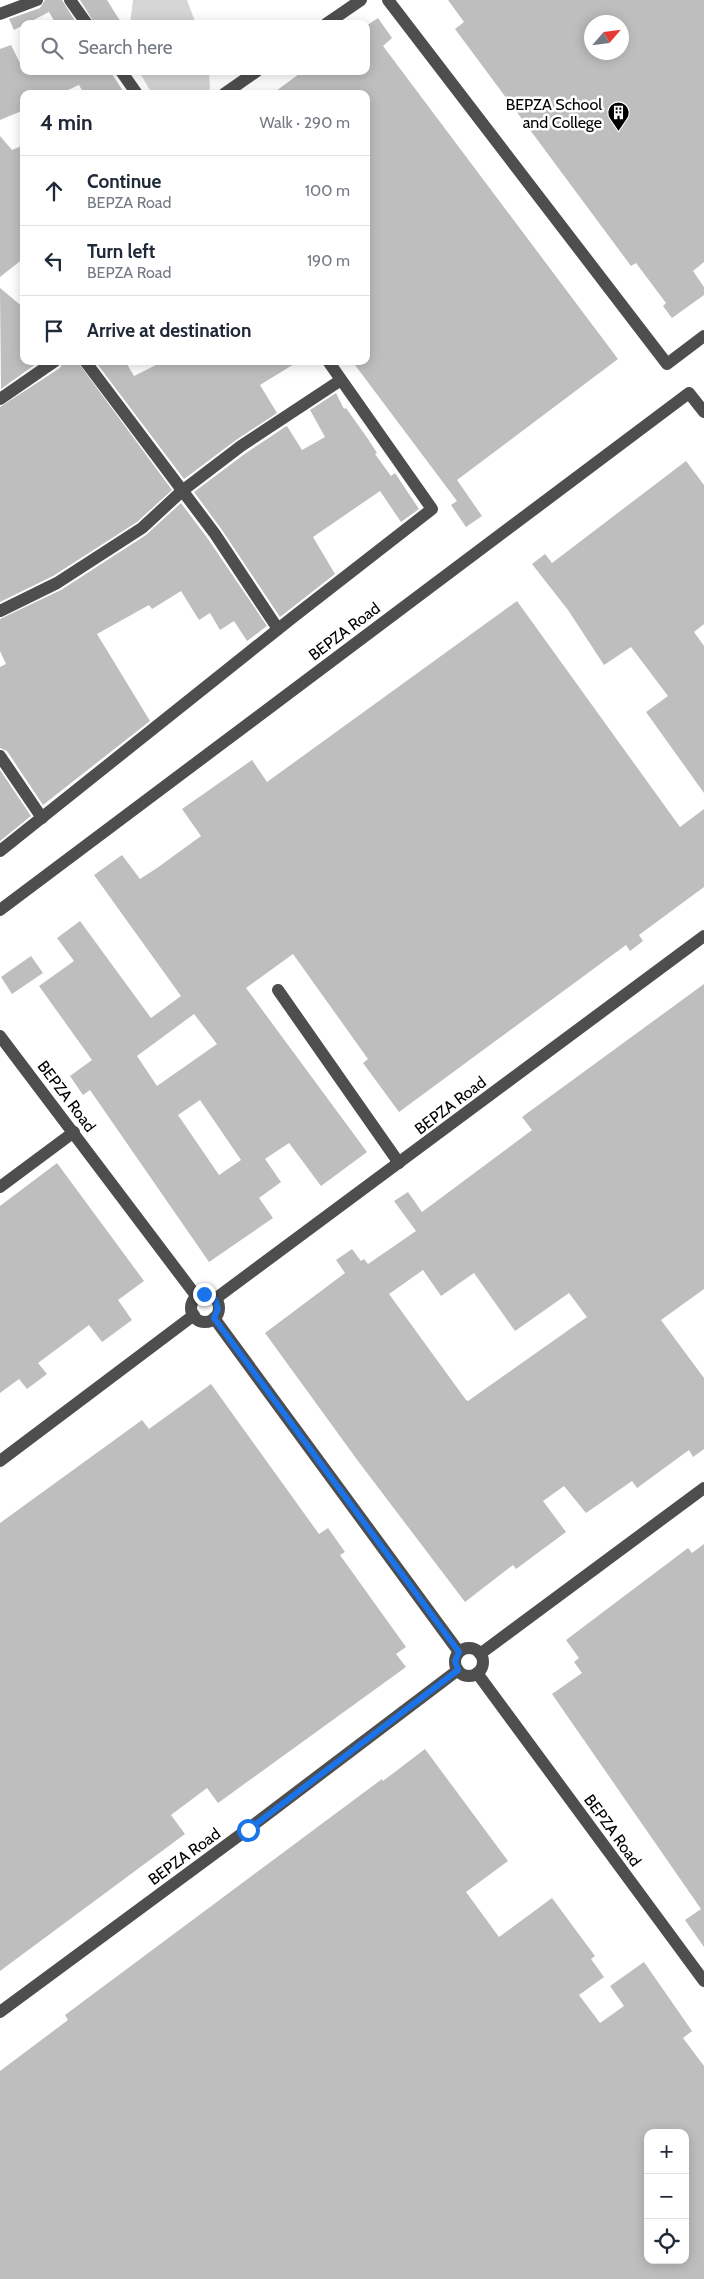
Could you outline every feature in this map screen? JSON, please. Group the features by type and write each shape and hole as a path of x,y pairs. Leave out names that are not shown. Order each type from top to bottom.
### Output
{"street":[{"path":"0,14 37,0"},
{"path":"70,0 84,20"},
{"path":"332,20 361,0"},
{"path":"388,0 667,364 704,336"},
{"path":"124,75 134,90"},
{"path":"230,90 251,75"},
{"path":"0,399 49,365"},
{"path":"88,365 215,534 278,629"},
{"path":"0,851 278,629 432,509 331,365"},
{"path":"0,611 57,583 142,528 182,491 241,446 341,380"},
{"name":"BEPZA Road","path":"0,910 689,393 704,412"},
{"path":"0,756 42,818"},
{"name":"BEPZA Road","path":"215,1299 704,936"},
{"path":"278,990 399,1163"},
{"name":"BEPZA Road","path":"0,1036 197,1297"},
{"path":"0,1187 74,1132"},
{"path":"204,1294 215,1299 218,1309 214,1318 201,1321 194,1315 191,1306 197,1297 204,1294"},
{"path":"0,1461 194,1315"},
{"path":"214,1318 459,1652"},
{"path":"480,1654 704,1488"},
{"path":"467,1648 476,1650 480,1654 483,1663 477,1673 466,1675 458,1670 455,1661 459,1652 467,1648"},
{"name":"BEPZA Road","path":"0,2012 248,1830 458,1670"},
{"name":"BEPZA Road","path":"477,1673 704,1981"}],"shaded area":[{"path":"133,0 187,0 194,20 130,20"},
{"path":"141,75 209,75 209,90 150,90"}],"building":[{"path":"45,0 62,0 74,20 54,20 49,12 33,20 20,20 20,27 14,30 9,19 40,8"},
{"path":"80,0 107,0 120,20 92,20"},
{"name":"BEPZA School and College","path":"448,0 704,0 704,262 693,271 704,287 704,295 672,318 663,306 666,303 636,263 631,266 455,29 464,22"},
{"path":"378,18 392,38 383,46 618,359 457,480 482,516 466,527 451,505 457,501 355,365 370,365 370,90 277,90 298,75 370,75 370,23"},
{"path":"11,45 20,63 20,75 113,75 122,90 82,90 79,85 68,90 20,90 20,112 0,120 0,49"},
{"path":"0,136 12,150 20,147 20,261 0,277"},
{"path":"0,288 20,305 20,365 34,365 1,389"},
{"path":"61,365 80,365 172,490 137,522 53,576 0,602 0,407 60,368"},
{"path":"98,365 127,365 134,376 156,365 292,365 260,385 277,413 236,440 184,479"},
{"path":"336,393 344,409 346,408 377,453 375,454 391,476 395,473 419,509 401,522 380,491 313,537 335,574 280,617 222,530 194,492 246,453 287,426 302,450 325,437 310,410"},
{"path":"686,461 704,485 704,624 694,632 704,646 704,793 646,712 668,696 631,647 604,665 568,610 532,564 545,554 552,563"},
{"path":"181,503 267,626 247,641 234,621 220,630 210,613 199,620 181,591 152,609 149,605 97,634 150,721 43,805 7,751 0,748 0,667 6,664 0,651 0,619 61,590 146,535"},
{"path":"517,601 680,827 704,809 704,887 639,935 643,941 630,951 626,945 399,1112 363,1063 368,1059 293,954 246,988 367,1152 321,1186 289,1143 265,1159 281,1182 259,1198 273,1218 209,1262 90,1090 83,1095 70,1076 92,1060 39,986 74,961 57,938 80,921 151,1018 181,996 94,875 122,855 140,879 201,836 182,809 252,760 267,782","holes":["194,1014 217,1044 157,1086 137,1056","200,1100 241,1160 219,1175 178,1115"]},
{"path":"0,770 31,816 0,841"},
{"path":"31,956 43,973 12,994 1,977"},
{"path":"704,984 704,1289 661,1320 704,1378 704,1449 693,1457 689,1450 637,1488 632,1481 586,1513 564,1486 543,1501 566,1532 516,1569 513,1565 465,1602 358,1461 265,1333 345,1273 336,1260 352,1249 361,1261 364,1259 368,1264 416,1231 394,1201 408,1192 422,1212 532,1130 522,1117","holes":["423,1270 441,1296 474,1273 515,1331 569,1293 587,1317 468,1401 389,1294"]},
{"path":"57,1163 144,1281 118,1300 132,1320 102,1342 89,1325 38,1363 47,1374 27,1389 19,1379 0,1393 0,1206"},
{"path":"211,1384 319,1534 328,1528 345,1552 340,1555 406,1647 396,1654 406,1667 218,1803 207,1788 171,1815 185,1834 0,1971 0,1523 142,1420 149,1429"},
{"path":"704,1544 704,1947 685,1920 701,1909 552,1694 582,1673 574,1662 579,1658 566,1640 688,1548 692,1553"},
{"path":"425,1749 508,1861 466,1892 499,1937 552,1898 595,1956 591,1959 604,1977 579,1995 600,2023 624,2006 610,1986 644,1962 692,2031 683,2038 704,2066 704,2279 0,2279 0,2071 68,2020 65,2015 382,1779 383,1781"}],"place":[{"name":"BEPZA School and College","path":"618,132"}],"route":[{"path":"204,1294 215,1299 218,1309 214,1318 459,1652 455,1661 458,1670 248,1830"}]}
